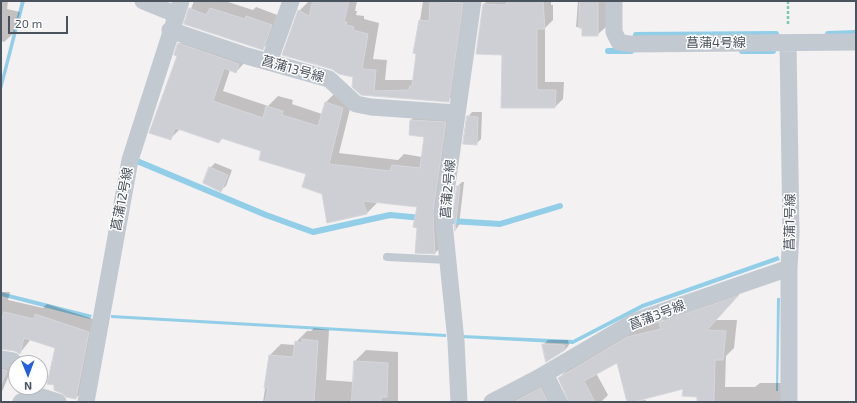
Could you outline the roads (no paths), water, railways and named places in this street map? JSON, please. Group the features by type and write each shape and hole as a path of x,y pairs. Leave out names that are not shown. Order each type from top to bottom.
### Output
{"street":[{"path":"143,1 178,7"},
{"path":"269,62 291,1"},
{"name":"菖蒲2号線","path":"459,402 456,341 443,213 473,1"},
{"name":"菖蒲4号線","path":"614,1 614,32 619,42 630,44 856,42"},
{"name":"菖蒲12号線","path":"86,402 130,160 178,7"},
{"name":"菖蒲13号線","path":"170,30 269,62 329,79 356,104 371,107 457,113"},
{"name":"菖蒲1号線","path":"788,43 791,234 789,268 789,402"},
{"name":"菖蒲3号線","path":"492,402 545,374 635,321 789,268"},
{"path":"545,374 559,402"},
{"path":"29,395 58,402"}],"lane":[{"path":"386,257 448,260"}],"water":[{"path":"21,1 25,1 1,93 1,80"},
{"path":"778,256 780,260 643,308 573,344 462,338 462,335 573,340 642,304"},
{"path":"1,292 92,315 90,319 1,296"},
{"path":"777,298 780,298 778,391 776,391"},
{"path":"111,315 446,334 446,337 111,318"}],"waterway":[{"path":"828,34 856,33"},
{"path":"636,35 776,34"},
{"path":"608,51 631,51"},
{"path":"742,51 773,51"},
{"path":"137,161 266,215 313,232 390,215 422,218"},
{"path":"451,221 500,224 560,206"}]}
